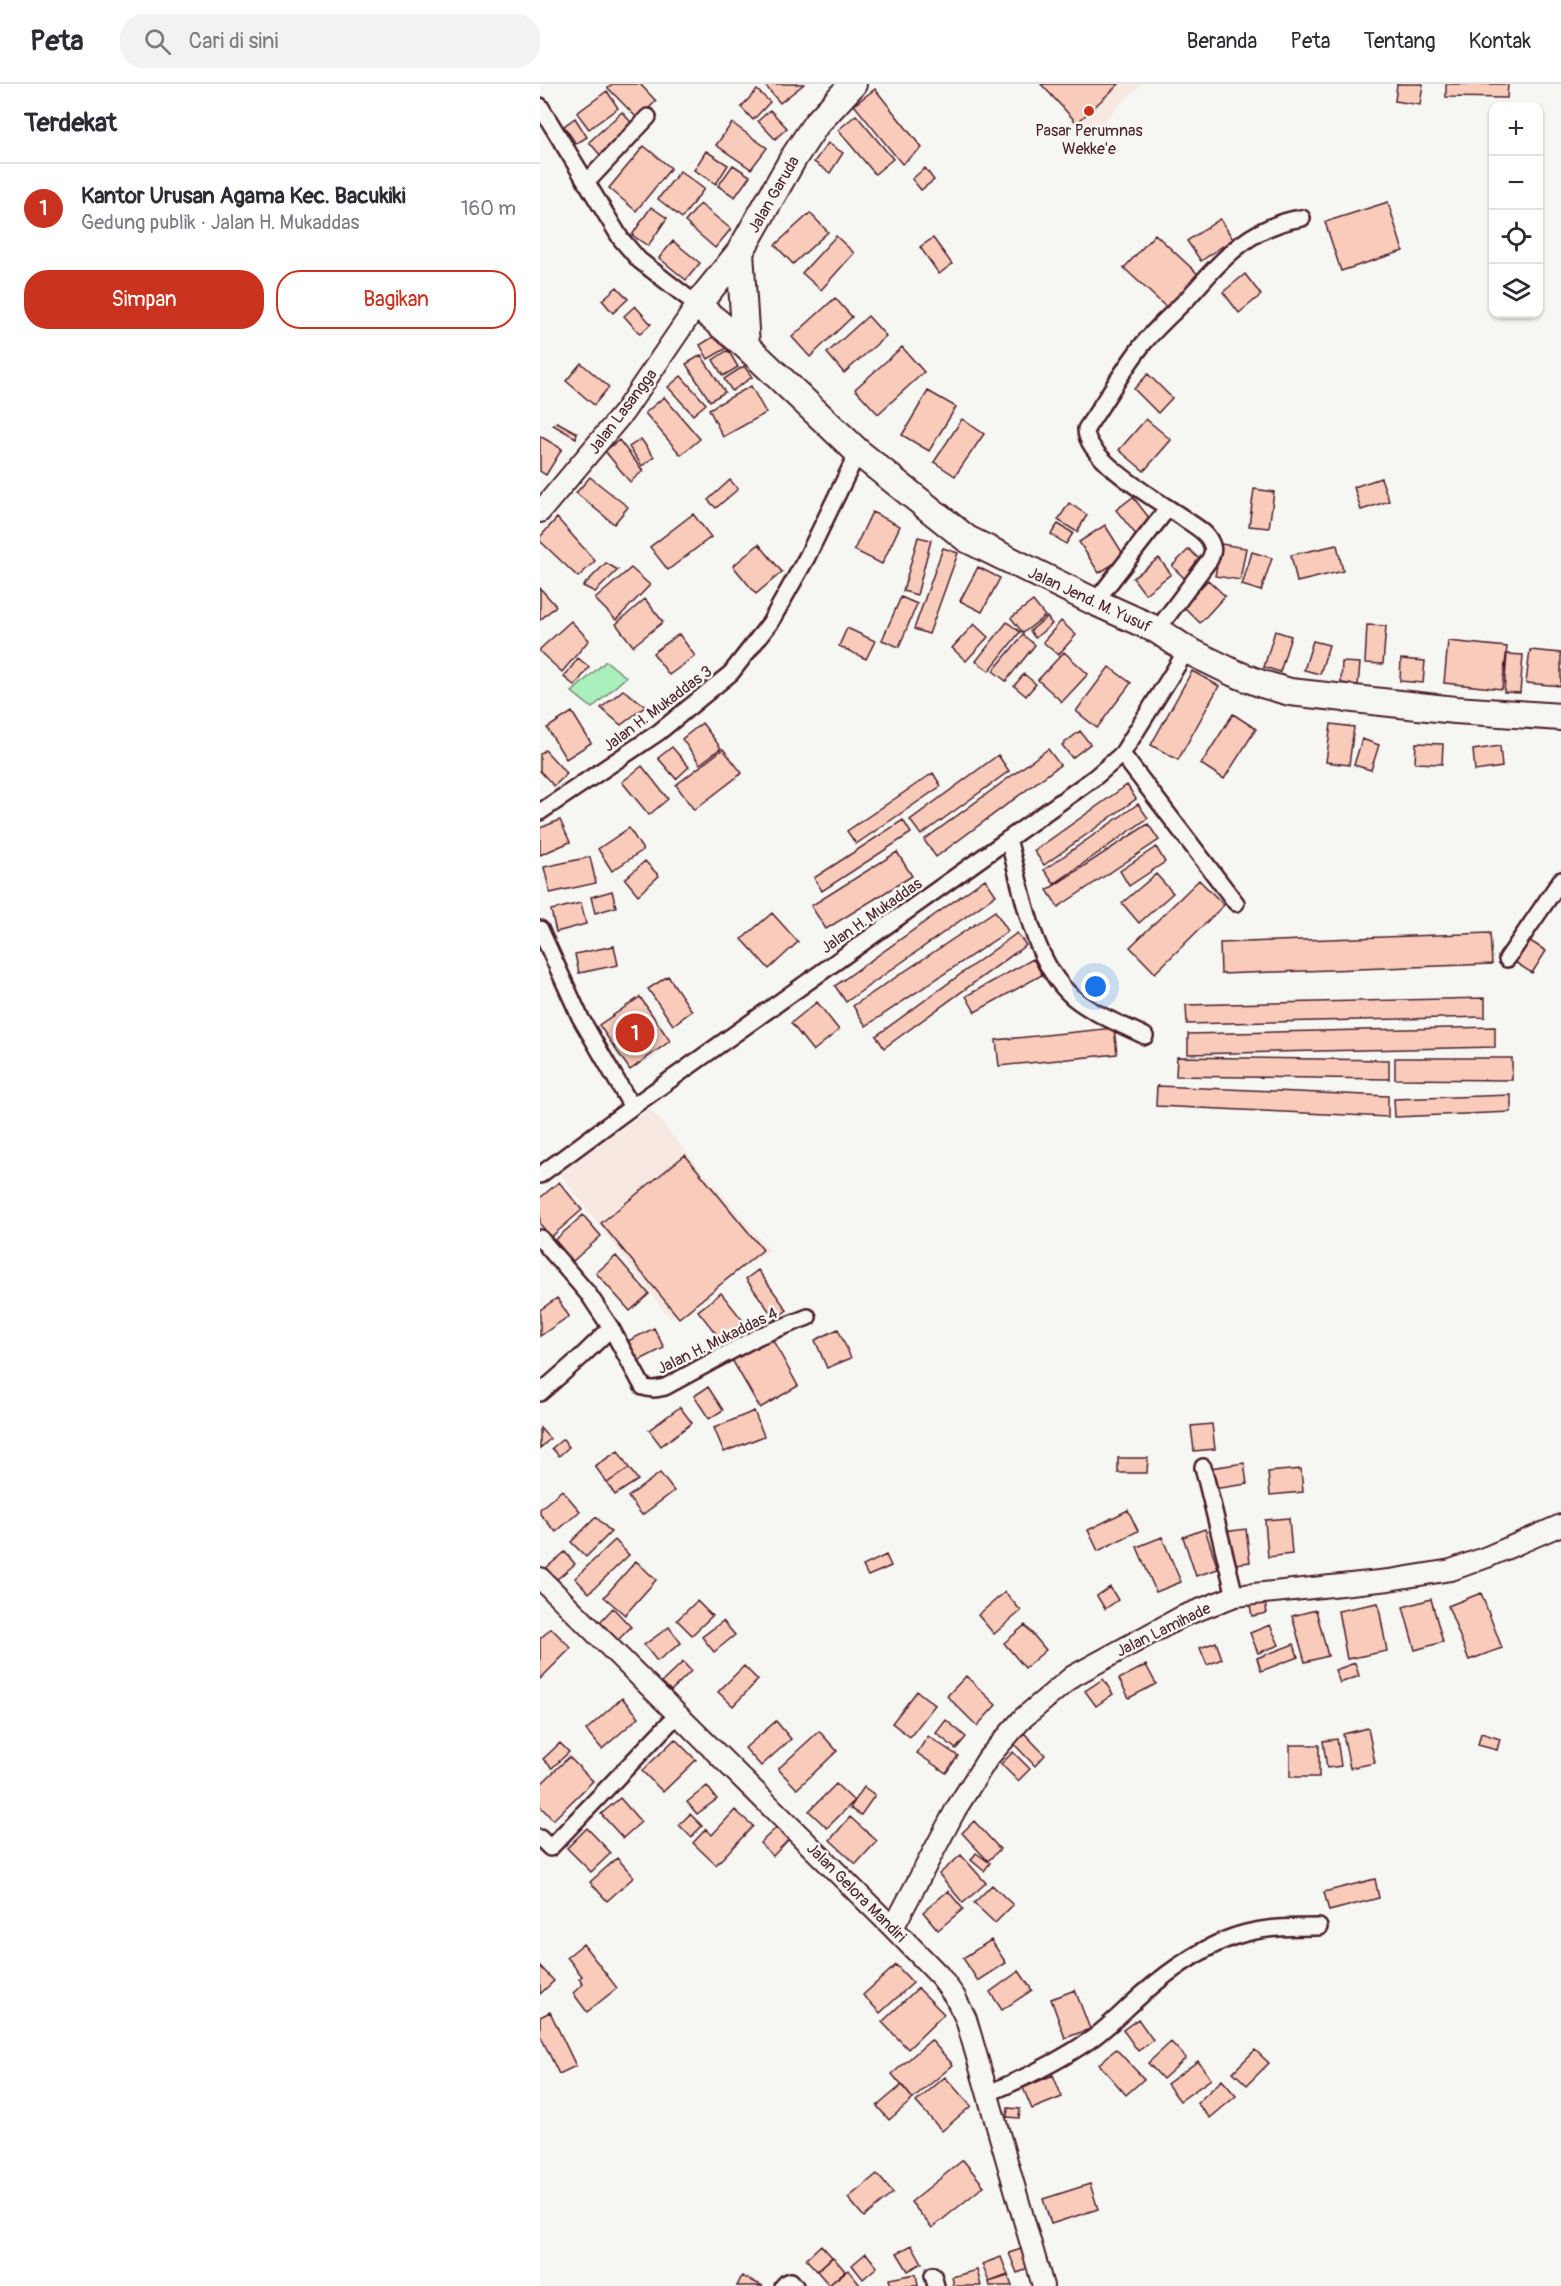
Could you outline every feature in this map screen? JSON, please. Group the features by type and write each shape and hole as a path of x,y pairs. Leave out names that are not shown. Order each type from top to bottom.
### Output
{"highway":[{"name":"Jalan Garuda","path":"697,305 740,252 794,157 816,124 853,84"},
{"path":"740,252 746,346"},
{"name":"Jalan Jend. M. Yusuf","path":"697,305 746,346 858,452 967,538 1095,602 1157,630 1187,650 1243,677 1290,692 1455,710 1561,717"}],"street":[{"path":"540,106 606,217 639,260 697,305"},
{"path":"586,183 648,117"},
{"path":"1157,630 1214,551 1210,540 1198,528 1114,469 1091,447 1086,438 1086,429 1143,344 1225,257 1245,240 1266,228 1282,221 1302,218"},
{"name":"Jalan Lasangga","path":"540,512 624,412 697,305"},
{"name":"Jalan H. Mukaddas 3","path":"540,812 659,732 731,673 770,623 807,557 858,452"},
{"path":"1095,602 1168,508"},
{"name":"Jalan H. Mukaddas","path":"540,1175 1084,785 1122,754 1187,650"},
{"path":"1122,754 1236,903"},
{"path":"1008,839 1027,912 1051,969 1078,1002 1145,1036"},
{"path":"1507,959 1561,880"},
{"path":"540,929 580,1017 632,1107"},
{"name":"Jalan H. Mukaddas 4","path":"540,1238 589,1295 611,1328 643,1387 656,1390 759,1336 808,1317"},
{"path":"540,1393 611,1328"},
{"path":"1203,1467 1235,1596"},
{"name":"Jalan Lamihade","path":"893,1928 956,1809 988,1758 1023,1718 1073,1676 1183,1616 1235,1596 1389,1580 1451,1570 1561,1525"},
{"name":"Jalan Gelora Mandiri","path":"540,1578 893,1928 939,1976 955,1997 966,2019 989,2093 1043,2286"},
{"path":"543,1848 677,1715"},
{"path":"989,2093 1032,2075 1092,2039 1147,1990 1187,1960 1217,1944 1245,1933 1284,1927 1319,1927"},
{"path":"783,2286 787,2282 795,2286"}],"shaded area":[{"name":"Pasar Perumnas Wekke'e","path":"1041,84 1142,84 1086,138"},
{"path":"650,1109 769,1250 670,1318 558,1171"}],"green space":[{"path":"606,661 626,677 592,708 572,692"}],"building":[{"path":"612,84 640,84 656,101 638,119 608,88"},
{"path":"764,84 804,84 780,103"},
{"path":"1041,84 1119,84 1077,123"},
{"path":"1397,84 1423,84 1420,105 1395,101"},
{"path":"1446,84 1508,84 1507,98 1446,97"},
{"path":"875,89 922,148 902,164 854,105"},
{"path":"757,90 770,102 753,120 741,107"},
{"path":"607,91 618,108 589,129 577,113"},
{"path":"770,110 787,128 775,139 758,121"},
{"path":"622,112 636,128 602,157 589,142"},
{"path":"856,115 893,159 875,174 838,130"},
{"path":"575,118 587,137 576,144 564,126"},
{"path":"732,123 767,148 751,169 716,145"},
{"path":"828,143 843,153 830,173 814,162"},
{"path":"644,146 671,168 636,211 609,188"},
{"path":"706,151 728,165 716,184 694,170"},
{"path":"733,165 750,176 735,197 718,186"},
{"path":"925,168 934,180 921,190 912,179"},
{"path":"680,171 704,189 682,218 658,199"},
{"path":"1388,202 1403,251 1341,271 1325,222"},
{"path":"700,204 731,229 715,248 685,222"},
{"path":"651,207 667,218 648,246 632,235"},
{"path":"810,213 828,232 793,264 775,245"},
{"path":"1220,219 1233,239 1201,261 1187,241"},
{"path":"1155,234 1199,275 1168,309 1124,268"},
{"path":"836,236 854,253 821,290 802,273"},
{"path":"933,238 952,264 939,274 920,247"},
{"path":"673,241 700,263 686,280 659,258"},
{"path":"1245,274 1261,295 1239,313 1223,292"},
{"path":"617,287 628,299 613,313 602,300"},
{"path":"835,298 852,317 810,357 792,337"},
{"path":"635,306 651,324 640,334 624,316"},
{"path":"868,316 886,336 844,373 827,353"},
{"path":"718,334 727,348 708,359 700,345"},
{"path":"902,347 924,372 878,414 855,389"},
{"path":"728,350 738,367 723,376 713,360"},
{"path":"701,355 725,392 710,401 686,364"},
{"path":"581,363 609,387 594,405 566,381"},
{"path":"744,366 752,377 732,391 724,379"},
{"path":"1148,374 1172,398 1158,413 1134,389"},
{"path":"681,376 706,404 693,415 668,387"},
{"path":"751,386 766,413 723,437 709,409"},
{"path":"928,391 956,407 929,451 902,435"},
{"path":"664,397 700,439 681,455 645,413"},
{"path":"962,419 984,434 955,476 934,462"},
{"path":"1146,419 1171,440 1144,471 1119,450"},
{"path":"557,422 577,433 576,438 553,425"},
{"path":"540,436 562,449 546,475 540,471"},
{"path":"641,439 654,457 642,466 629,447"},
{"path":"619,440 643,471 630,482 605,451"},
{"path":"590,477 628,507 614,524 576,493"},
{"path":"1381,478 1389,501 1361,510 1354,487"},
{"path":"730,480 738,489 716,508 708,500"},
{"path":"1254,489 1274,492 1269,528 1249,526"},
{"path":"1133,497 1153,523 1137,536 1116,510"},
{"path":"1069,503 1087,515 1077,532 1058,520"},
{"path":"872,512 900,526 882,564 854,550"},
{"path":"693,514 711,537 668,570 650,547"},
{"path":"557,518 595,561 578,577 540,541 540,537"},
{"path":"1058,524 1073,533 1066,544 1051,534"},
{"path":"1105,525 1125,557 1099,573 1079,542"},
{"path":"918,537 931,540 917,595 903,591"},
{"path":"759,544 782,572 756,594 733,566"},
{"path":"1221,544 1246,548 1240,580 1215,576"},
{"path":"1337,545 1343,571 1297,582 1291,555"},
{"path":"943,548 958,553 929,634 914,629"},
{"path":"1189,549 1203,563 1186,580 1172,566"},
{"path":"1252,552 1272,558 1261,591 1242,585"},
{"path":"1159,558 1171,574 1145,594 1133,578"},
{"path":"606,563 618,570 595,592 583,586"},
{"path":"978,567 1000,578 982,612 960,601"},
{"path":"631,568 650,585 616,620 595,599"},
{"path":"1208,580 1225,596 1200,623 1183,606"},
{"path":"540,588 556,606 540,620"},
{"path":"901,597 917,604 899,647 882,640"},
{"path":"645,599 663,622 633,646 616,624"},
{"path":"1033,601 1045,616 1023,633 1011,618"},
{"path":"1047,617 1052,624 1035,638 1030,631"},
{"path":"571,621 589,640 562,672 540,652 540,649"},
{"path":"1061,621 1076,635 1058,655 1043,642"},
{"path":"1007,622 1020,632 989,671 976,661"},
{"path":"974,624 988,637 966,661 952,648"},
{"path":"1367,625 1386,626 1383,664 1365,663"},
{"path":"847,628 875,641 866,659 839,646"},
{"path":"1275,631 1291,636 1280,672 1264,667"},
{"path":"679,634 695,656 669,675 653,653"},
{"path":"1023,635 1035,645 1006,681 993,671"},
{"path":"1313,641 1329,645 1320,674 1304,670"},
{"path":"1448,641 1507,647 1502,689 1444,683"},
{"path":"1530,650 1561,653 1561,686 1526,683"},
{"path":"1064,652 1088,674 1062,702 1038,680"},
{"path":"1507,654 1523,655 1520,693 1504,692"},
{"path":"578,658 589,667 575,686 564,677"},
{"path":"1401,659 1425,661 1423,683 1400,681"},
{"path":"1342,662 1360,663 1358,685 1341,683"},
{"path":"1109,667 1131,683 1097,728 1076,711"},
{"path":"1192,671 1219,686 1178,760 1151,745"},
{"path":"1024,674 1036,684 1026,696 1014,686"},
{"path":"623,690 646,706 621,725 601,708"},
{"path":"572,712 591,743 566,759 547,728"},
{"path":"1233,714 1256,729 1224,779 1201,764"},
{"path":"702,723 721,748 700,764 682,739"},
{"path":"1331,724 1354,727 1349,765 1326,762"},
{"path":"1080,731 1090,744 1072,758 1062,745"},
{"path":"1362,739 1379,745 1371,770 1354,765"},
{"path":"1416,743 1443,744 1442,764 1415,763"},
{"path":"1500,746 1502,767 1475,771 1473,750"},
{"path":"672,747 689,767 676,779 658,758"},
{"path":"723,749 742,773 694,810 676,785"},
{"path":"1048,749 1060,765 936,857 924,840"},
{"path":"545,750 567,774 554,786 540,771 540,754"},
{"path":"998,755 1009,771 921,835 910,820"},
{"path":"642,766 668,799 649,815 622,782"},
{"path":"933,773 941,786 856,844 847,831"},
{"path":"1127,785 1136,799 1044,865 1034,851"},
{"path":"1138,804 1148,818 1054,884 1044,870"},
{"path":"560,820 570,842 540,855 540,828"},
{"path":"903,820 911,833 822,891 814,878"},
{"path":"1148,824 1159,840 1058,907 1047,890"},
{"path":"629,828 643,850 612,871 598,849"},
{"path":"1156,847 1165,862 1129,886 1120,871"},
{"path":"897,852 912,876 826,929 811,906"},
{"path":"590,857 596,883 550,893 544,867"},
{"path":"645,861 659,876 638,895 625,879"},
{"path":"1156,874 1173,893 1139,923 1122,903"},
{"path":"985,879 996,895 846,1002 835,986"},
{"path":"1199,880 1224,905 1155,973 1130,947"},
{"path":"612,891 616,907 595,913 591,897"},
{"path":"581,903 586,924 556,932 551,910"},
{"path":"995,911 1008,931 866,1026 853,1006"},
{"path":"772,913 798,942 769,969 742,939"},
{"path":"1017,933 1026,945 884,1048 876,1036"},
{"path":"1490,933 1492,964 1221,974 1220,943"},
{"path":"1527,939 1546,951 1532,973 1513,961"},
{"path":"614,946 618,965 579,973 575,954"},
{"path":"1033,959 1042,975 975,1012 966,996"},
{"path":"668,976 692,1011 673,1025 648,989"},
{"path":"640,997 670,1041 630,1070 599,1025"},
{"path":"1485,998 1485,1017 1187,1024 1186,1005"},
{"path":"817,1002 839,1030 813,1051 791,1023"},
{"path":"1495,1027 1495,1047 1188,1054 1188,1034"},
{"path":"1114,1028 1117,1054 999,1066 996,1040"},
{"path":"1177,1057 1389,1060 1389,1079 1176,1076"},
{"path":"1395,1058 1512,1058 1512,1080 1395,1079"},
{"path":"1157,1086 1388,1096 1388,1117 1156,1106"},
{"path":"1511,1095 1511,1112 1395,1117 1394,1099"},
{"path":"685,1155 763,1250 679,1318 601,1223"},
{"path":"559,1182 582,1210 551,1237 540,1224 540,1198"},
{"path":"583,1215 601,1236 573,1261 555,1240"},
{"path":"616,1256 649,1294 630,1311 596,1273"},
{"path":"758,1270 787,1310 775,1319 746,1279"},
{"path":"721,1293 744,1322 721,1340 698,1311"},
{"path":"557,1298 569,1316 540,1336 540,1310"},
{"path":"654,1328 664,1348 636,1362 626,1342"},
{"path":"838,1329 851,1358 827,1368 815,1340"},
{"path":"770,1335 798,1386 760,1408 731,1358"},
{"path":"708,1387 723,1410 709,1419 694,1396"},
{"path":"680,1407 692,1423 661,1446 649,1430"},
{"path":"754,1411 764,1436 724,1452 714,1428"},
{"path":"1212,1424 1215,1449 1194,1451 1191,1426"},
{"path":"540,1428 550,1439 540,1448"},
{"path":"563,1439 569,1447 559,1456 552,1448"},
{"path":"618,1451 629,1468 607,1483 595,1466"},
{"path":"1118,1458 1148,1458 1147,1473 1118,1473"},
{"path":"1244,1463 1247,1484 1213,1489 1210,1468"},
{"path":"629,1468 638,1480 615,1495 607,1483"},
{"path":"1301,1469 1303,1492 1270,1495 1268,1472"},
{"path":"660,1473 674,1491 642,1515 628,1497"},
{"path":"562,1490 580,1511 556,1532 540,1514 540,1509"},
{"path":"1128,1510 1138,1531 1098,1551 1088,1530"},
{"path":"596,1517 611,1532 586,1557 571,1542"},
{"path":"1289,1518 1292,1554 1268,1557 1265,1520"},
{"path":"1205,1529 1218,1569 1196,1576 1183,1537"},
{"path":"1246,1529 1250,1562 1228,1565 1224,1532"},
{"path":"1162,1537 1181,1582 1156,1592 1137,1547"},
{"path":"615,1540 629,1555 589,1593 575,1578"},
{"path":"565,1552 575,1564 556,1580 546,1568"},
{"path":"886,1555 891,1566 868,1576 863,1566"},
{"path":"636,1561 656,1580 625,1615 604,1597"},
{"path":"1110,1587 1118,1600 1105,1609 1097,1596"},
{"path":"1005,1592 1021,1611 994,1634 978,1615"},
{"path":"1481,1593 1502,1648 1469,1660 1448,1606"},
{"path":"1431,1599 1443,1642 1415,1650 1403,1607"},
{"path":"697,1601 712,1616 692,1635 677,1620"},
{"path":"1265,1602 1267,1613 1252,1616 1250,1605"},
{"path":"1378,1603 1387,1651 1347,1659 1338,1611"},
{"path":"613,1608 631,1627 617,1641 599,1623"},
{"path":"1316,1610 1328,1656 1305,1662 1292,1616"},
{"path":"723,1621 735,1635 714,1652 702,1637"},
{"path":"1025,1625 1046,1650 1025,1668 1004,1643"},
{"path":"1270,1625 1279,1645 1258,1653 1250,1633"},
{"path":"669,1627 681,1643 657,1661 644,1645"},
{"path":"551,1628 571,1648 540,1679 540,1639"},
{"path":"1216,1642 1222,1659 1207,1665 1200,1648"},
{"path":"1294,1644 1298,1657 1261,1671 1257,1658"},
{"path":"683,1662 691,1671 671,1691 662,1682"},
{"path":"1355,1663 1359,1676 1340,1683 1335,1670"},
{"path":"1146,1665 1156,1684 1129,1698 1119,1679"},
{"path":"744,1666 758,1680 733,1706 718,1692"},
{"path":"966,1676 996,1705 977,1726 947,1696"},
{"path":"1103,1679 1113,1694 1096,1706 1085,1691"},
{"path":"917,1691 935,1705 910,1737 892,1723"},
{"path":"622,1698 639,1717 602,1749 586,1730"},
{"path":"946,1720 966,1737 956,1749 936,1733"},
{"path":"776,1721 791,1739 761,1766 745,1748"},
{"path":"1368,1728 1375,1763 1350,1768 1343,1734"},
{"path":"819,1731 837,1751 797,1789 778,1769"},
{"path":"1024,1733 1045,1755 1035,1766 1014,1744"},
{"path":"1481,1733 1500,1739 1497,1750 1478,1745"},
{"path":"928,1736 958,1756 946,1773 917,1753"},
{"path":"675,1739 696,1760 663,1792 642,1771"},
{"path":"1337,1739 1341,1766 1327,1768 1323,1741"},
{"path":"560,1743 569,1752 552,1768 543,1759"},
{"path":"1290,1745 1319,1745 1319,1777 1290,1777"},
{"path":"1013,1752 1030,1769 1018,1781 1001,1764"},
{"path":"569,1757 593,1781 553,1820 540,1806 540,1785"},
{"path":"836,1784 854,1801 827,1828 809,1811"},
{"path":"707,1786 717,1799 697,1814 687,1802"},
{"path":"864,1787 875,1795 861,1815 850,1808"},
{"path":"620,1798 641,1822 623,1838 601,1814"},
{"path":"735,1810 753,1826 716,1865 693,1843 706,1829 712,1835"},
{"path":"690,1814 702,1826 691,1837 679,1825"},
{"path":"850,1817 877,1841 856,1864 830,1840"},
{"path":"974,1821 1000,1849 988,1861 962,1833"},
{"path":"777,1827 789,1839 773,1856 760,1843"},
{"path":"587,1828 611,1853 591,1872 567,1848"},
{"path":"976,1853 990,1863 984,1871 971,1860"},
{"path":"961,1855 986,1883 963,1903 939,1874"},
{"path":"617,1858 634,1877 607,1901 590,1882"},
{"path":"1375,1879 1379,1898 1329,1911 1324,1892"},
{"path":"992,1885 1013,1905 995,1923 974,1903"},
{"path":"948,1891 963,1909 938,1930 923,1912"},
{"path":"991,1940 1006,1963 978,1981 963,1958"},
{"path":"583,1944 617,1988 587,2012 573,1993 583,1984 579,1979 582,1976 567,1957"},
{"path":"896,1965 913,1983 880,2013 863,1995"},
{"path":"540,1966 554,1981 540,1994"},
{"path":"1019,1971 1032,1990 1002,2010 990,1992"},
{"path":"918,1988 944,2014 908,2049 882,2022"},
{"path":"1075,1990 1090,2029 1065,2038 1051,1999"},
{"path":"550,2012 576,2066 559,2074 540,2035 540,2017"},
{"path":"1138,2019 1153,2040 1138,2051 1123,2030"},
{"path":"931,2040 953,2065 913,2099 892,2074"},
{"path":"1171,2042 1186,2058 1163,2079 1148,2063"},
{"path":"1116,2049 1144,2079 1126,2095 1099,2064"},
{"path":"1255,2050 1269,2063 1247,2085 1233,2072"},
{"path":"1198,2061 1211,2079 1180,2101 1167,2084"},
{"path":"1053,2075 1062,2097 1032,2109 1023,2088"},
{"path":"945,2077 971,2106 942,2131 916,2102"},
{"path":"1222,2080 1236,2096 1210,2118 1197,2103"},
{"path":"902,2085 913,2099 889,2120 877,2106"},
{"path":"1008,2108 1020,2109 1019,2118 1007,2117"},
{"path":"963,2160 984,2186 932,2228 911,2202"},
{"path":"877,2174 893,2193 864,2217 848,2198"},
{"path":"1090,2184 1098,2209 1051,2224 1043,2199"},
{"path":"821,2245 832,2257 817,2271 806,2259"},
{"path":"912,2245 922,2263 908,2271 897,2253"},
{"path":"1021,2249 1028,2269 1017,2273 1009,2253"},
{"path":"866,2253 877,2267 863,2279 852,2265"},
{"path":"833,2257 845,2271 829,2285 817,2271"},
{"path":"1001,2257 1008,2275 989,2282 982,2264"},
{"path":"848,2270 860,2285 829,2285"},
{"path":"977,2270 981,2286 954,2286 952,2277"},
{"path":"916,2274 918,2286 891,2286 889,2279"},
{"path":"742,2276 763,2286 737,2286"},
{"path":"1008,2276 1012,2286 990,2286 989,2282"}],"place":[{"name":"Pasar Perumnas Wekke'e","path":"1089,111"},
{"name":"Kantor Urusan Agama Kec. Bacukiki","path":"635,1033"}]}
